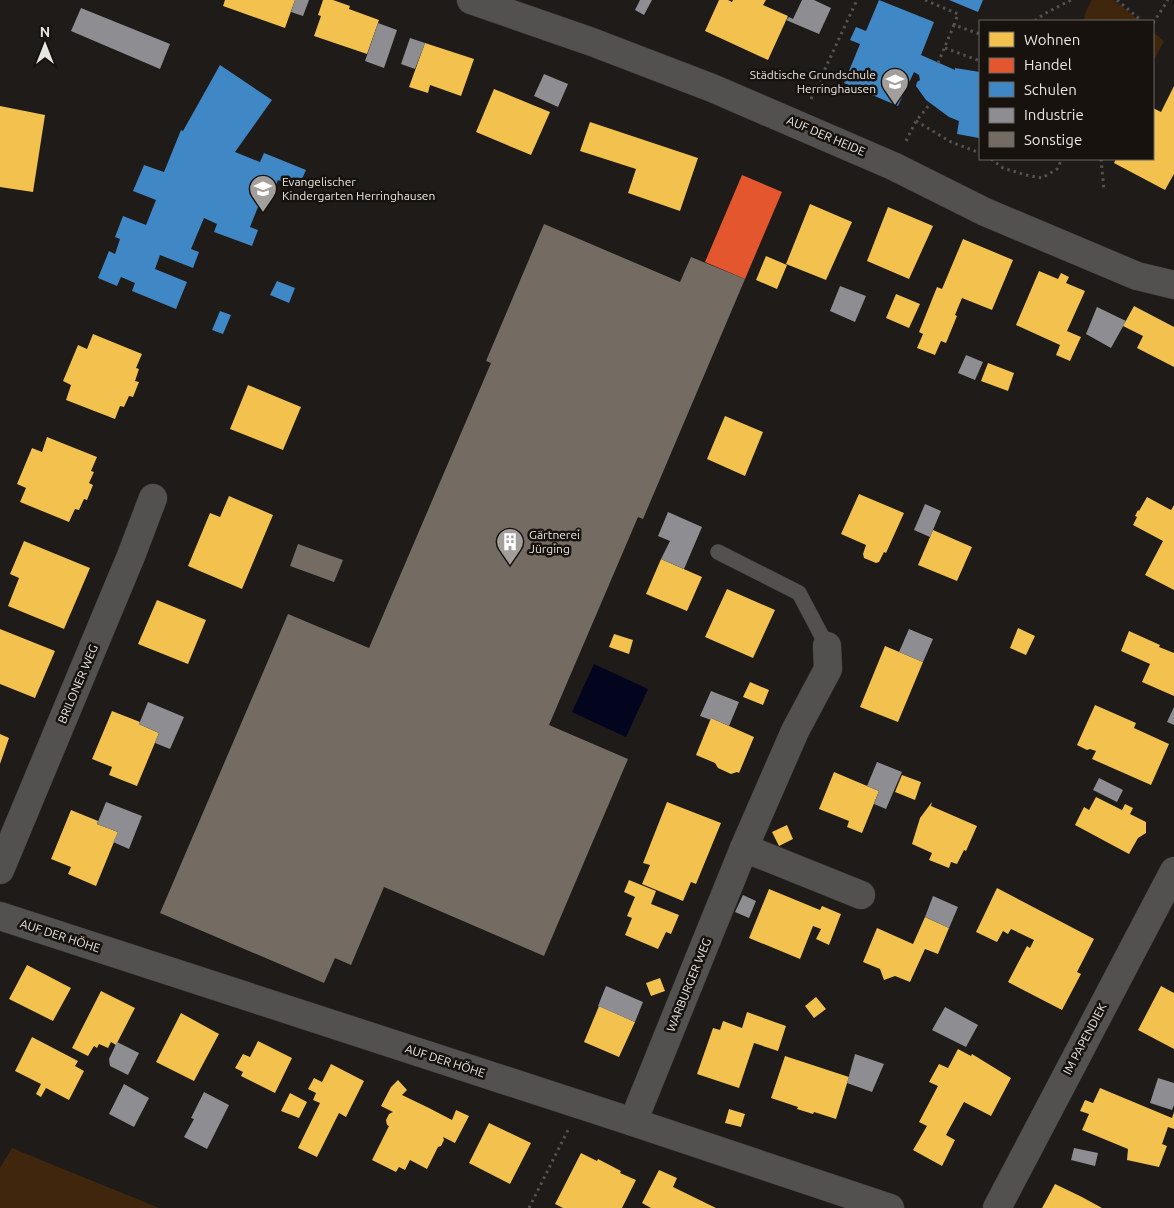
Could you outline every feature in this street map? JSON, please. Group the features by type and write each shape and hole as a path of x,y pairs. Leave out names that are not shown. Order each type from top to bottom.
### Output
{"street":[{"name":"AUF DER HEIDE","path":"472,0 610,49 712,88 893,166 985,212 1138,276 1174,285"},
{"name":"BRILONER WEG","path":"0,870 128,565 153,498"},
{"name":"WARBURGER WEG","path":"633,1122 744,848 795,731 828,669 827,646"},
{"path":"744,848 861,895"},
{"name":"IM PAPENDIEK","path":"997,1208 1174,871"},
{"name":"AUF DER HÖHE","path":"0,916 633,1122 890,1208"}],"lane":[{"path":"718,552 799,593 827,646"}],"path":[{"path":"800,125 857,0"},
{"path":"925,0 935,2 958,14 938,63"},
{"path":"1036,20 1071,0"},
{"path":"1117,0 1141,20"},
{"path":"1154,21 1168,0"},
{"path":"954,25 979,34"},
{"path":"945,48 979,60"},
{"path":"893,166 916,121 930,104"},
{"path":"916,121 950,142 979,153"},
{"path":"992,160 1003,168 1042,178 1057,169 1062,160"},
{"path":"1101,160 1104,190"},
{"path":"529,1208 579,1105"}],"shaded area":[{"path":"1092,0 1114,0 1139,20 1083,20"},
{"path":"1154,33 1164,41 1154,60"},
{"path":"12,1148 159,1208 0,1208 0,1168"}],"water":[{"path":"594,664 648,689 626,737 572,712"}],"building: Wohnen":[{"path":"225,0 295,0 285,28 223,6"},
{"path":"323,0 333,0 350,6 349,9 379,20 367,54 314,36 321,16 318,15"},
{"path":"719,0 732,2 733,0 766,0 763,5 788,16 768,60 705,31"},
{"path":"425,43 474,59 461,96 430,85 428,93 409,87"},
{"path":"1174,86 1174,174 1165,190 1114,163 1116,160 1154,160 1154,108 1161,112"},
{"path":"494,89 550,112 531,155 476,132"},
{"path":"0,106 45,115 33,192 0,187"},
{"path":"590,122 698,158 680,211 628,193 636,169 580,151"},
{"path":"810,204 852,222 826,280 786,264"},
{"path":"888,207 933,226 909,279 867,261"},
{"path":"963,239 1013,260 992,310 962,298 946,343 941,341 935,355 917,348 923,334 919,332 937,287 942,289"},
{"path":"766,256 787,265 777,289 756,280"},
{"path":"1039,271 1058,279 1061,273 1069,277 1066,283 1085,291 1067,331 1081,337 1070,361 1056,355 1060,345 1016,325"},
{"path":"896,294 920,304 909,328 886,318"},
{"path":"1134,306 1174,327 1174,367 1137,348 1143,336 1123,326"},
{"path":"93,334 142,354 136,368 139,369 135,381 139,382 133,397 129,396 124,407 120,406 115,419 66,400 71,385 63,381 78,345 87,349"},
{"path":"988,363 1014,373 1008,391 981,381"},
{"path":"248,385 301,407 283,450 230,429"},
{"path":"725,416 763,432 745,476 707,459"},
{"path":"47,437 97,457 91,471 94,472 89,483 93,485 87,500 84,499 79,510 75,509 69,522 20,502 26,488 17,484 32,448 42,452"},
{"path":"859,494 904,513 886,553 884,552 879,562 876,563 864,558 863,554 866,545 841,534"},
{"path":"229,496 273,515 242,589 188,566 210,513 220,517"},
{"path":"1147,497 1171,510 1174,505 1174,590 1145,575 1163,541 1133,525 1138,510"},
{"path":"933,530 972,547 957,581 918,565"},
{"path":"24,541 90,568 64,629 8,606 19,578 10,574"},
{"path":"661,559 702,577 687,611 646,594"},
{"path":"727,589 775,610 753,658 705,637"},
{"path":"157,600 206,620 188,664 138,644"},
{"path":"1018,628 1035,636 1026,655 1010,648"},
{"path":"0,629 55,651 35,698 0,684"},
{"path":"1129,631 1174,653 1174,696 1142,682 1150,664 1121,651"},
{"path":"614,634 633,640 629,654 609,647"},
{"path":"885,646 923,662 898,722 860,707"},
{"path":"750,682 769,690 763,705 743,697"},
{"path":"1095,705 1136,723 1134,728 1169,744 1151,785 1092,759 1096,751 1087,750 1077,745"},
{"path":"112,711 140,722 139,724 159,733 137,786 109,775 112,767 92,759"},
{"path":"711,718 754,737 739,773 731,774 718,768 715,763 696,755"},
{"path":"0,734 9,738 0,764"},
{"path":"834,772 879,791 862,833 847,827 849,821 819,809"},
{"path":"902,775 921,782 915,800 895,792"},
{"path":"1096,797 1122,810 1125,804 1133,808 1130,814 1146,822 1146,833 1138,838 1129,854 1075,825 1084,807 1089,810"},
{"path":"667,802 721,823 696,884 691,882 683,901 642,884 650,865 643,863"},
{"path":"932,802 931,806 977,826 966,851 964,850 957,864 951,862 949,868 929,860 932,853 912,844 920,818"},
{"path":"71,810 98,821 97,824 118,832 96,886 68,874 71,867 51,859"},
{"path":"787,825 793,839 779,846 772,832"},
{"path":"629,880 656,891 651,904 679,915 671,934 666,932 658,949 625,935 632,918 627,916 635,897 624,892"},
{"path":"997,888 1094,939 1077,972 1081,974 1062,1010 1008,982 1027,946 1030,948 1034,940 1011,929 1008,934 1003,931 997,942 976,932"},
{"path":"769,889 820,910 822,906 841,914 829,945 816,939 821,929 813,926 800,959 749,938"},
{"path":"925,917 949,928 938,954 925,949 910,982 895,976 884,980 880,969 863,962 877,928 913,944"},
{"path":"27,965 71,988 53,1021 9,999"},
{"path":"660,978 665,991 651,996 646,983"},
{"path":"1161,986 1174,993 1174,1049 1138,1030"},
{"path":"101,991 135,1008 116,1045 111,1042 108,1048 99,1044 97,1048 94,1046 88,1056 72,1048"},
{"path":"816,997 826,1009 814,1018 805,1006"},
{"path":"599,1006 635,1022 619,1057 584,1042"},
{"path":"747,1012 786,1026 778,1051 754,1043 739,1088 697,1074 713,1028 720,1030 723,1021 742,1028"},
{"path":"181,1013 219,1034 194,1081 156,1062"},
{"path":"32,1037 78,1061 75,1066 84,1071 69,1100 46,1088 41,1097 36,1094 41,1084 15,1071"},
{"path":"258,1041 292,1058 275,1093 241,1076 243,1072 235,1068 243,1054 250,1057"},
{"path":"958,1049 971,1056 972,1054 1011,1078 991,1116 964,1102 946,1135 955,1140 942,1166 913,1150 927,1126 919,1122 938,1086 929,1082 939,1064 948,1068"},
{"path":"785,1056 849,1077 836,1119 797,1109 798,1107 771,1098"},
{"path":"331,1064 364,1081 346,1117 339,1113 317,1157 298,1148 320,1103 313,1100 316,1093 308,1089 314,1078 322,1082"},
{"path":"398,1080 407,1090 402,1095 452,1120 456,1110 469,1116 455,1143 443,1137 444,1140 441,1146 438,1147 427,1169 410,1160 405,1170 399,1167 396,1172 372,1160 389,1126 386,1120 389,1114 393,1112 381,1106 391,1087"},
{"path":"1100,1088 1172,1118 1174,1112 1174,1129 1168,1127 1162,1144 1167,1146 1159,1167 1127,1160 1128,1149 1082,1130 1089,1114 1080,1111 1085,1100 1093,1103"},
{"path":"290,1093 307,1102 299,1118 281,1111"},
{"path":"729,1109 745,1114 741,1127 725,1123"},
{"path":"489,1123 531,1143 510,1184 469,1163"},
{"path":"581,1153 597,1161 598,1159 621,1171 620,1173 636,1180 622,1208 563,1208 555,1204"},
{"path":"659,1170 677,1178 673,1187 716,1208 651,1208 642,1203"},
{"path":"1055,1184 1082,1197 1102,1208 1042,1208"}],"building: Handel":[{"path":"742,175 782,192 745,279 705,262"}],"building: Schulen":[{"path":"879,0 934,22 921,55 955,70 955,68 979,72 979,138 957,134 959,121 949,117 926,100 916,86 920,80 919,75 914,72 898,106 844,83 860,44 850,40 856,27 866,31"},
{"path":"949,0 983,0 978,12"},
{"path":"220,65 272,100 235,152 260,162 264,153 306,170 298,188 278,180 275,187 267,184 250,227 258,230 252,246 214,232 217,224 204,218 191,249 199,252 193,268 160,255 155,269 187,282 176,309 132,291 135,283 121,277 117,286 98,278 109,251 115,254 120,239 115,237 123,216 146,225 156,200 133,191 144,165 164,172 181,130 183,131"},
{"path":"277,281 295,288 289,303 270,295"},
{"path":"220,311 231,315 223,334 212,330"}],"building: Industrie":[{"path":"295,0 309,0 303,16 291,12"},
{"path":"640,0 652,0 644,15 635,10"},
{"path":"802,0 814,0 831,8 819,34 786,20 789,17 793,19"},
{"path":"81,8 170,44 160,69 71,31"},
{"path":"378,23 397,30 384,68 365,61"},
{"path":"410,38 425,43 415,69 401,64"},
{"path":"544,74 568,84 558,107 534,96"},
{"path":"840,286 866,296 855,322 830,311"},
{"path":"1097,307 1126,321 1111,348 1086,334"},
{"path":"966,355 983,362 975,380 958,373"},
{"path":"925,504 941,511 930,537 914,530"},
{"path":"668,512 702,527 684,569 661,559 670,541 658,536"},
{"path":"909,629 933,639 923,662 899,652"},
{"path":"711,691 739,702 729,726 711,718 711,720 700,716"},
{"path":"148,702 184,717 170,749 155,743 159,733 139,724"},
{"path":"1174,707 1174,725 1167,722"},
{"path":"877,762 902,772 886,809 874,804 879,791 867,786"},
{"path":"1099,778 1123,790 1117,802 1093,790"},
{"path":"106,802 142,816 129,849 113,842 118,832 97,824"},
{"path":"743,895 756,901 749,918 735,912"},
{"path":"933,896 958,907 949,928 925,917"},
{"path":"606,986 643,1002 635,1022 598,1006"},
{"path":"945,1007 978,1025 966,1047 932,1030"},
{"path":"117,1042 139,1053 128,1075 110,1066 109,1059"},
{"path":"855,1054 884,1064 872,1092 847,1083"},
{"path":"1158,1078 1174,1083 1174,1105 1172,1110 1150,1103"},
{"path":"124,1084 149,1098 134,1127 109,1114"},
{"path":"204,1092 229,1105 207,1149 184,1137 194,1119 191,1118"},
{"path":"1074,1148 1098,1153 1095,1166 1071,1160"}],"building: Sonstige":[{"name":"Gärtnerei Jürging","path":"544,224 680,282 691,257 745,279 643,519 638,517 549,725 628,759 544,956 384,887 351,965 335,958 324,983 160,913 288,614 369,648 491,363 486,361"},
{"path":"298,544 343,560 334,582 290,566"}],"place":[{"name":"Städtische Grundschule Herringhausen","path":"895,106"},
{"name":"Evangelischer Kindergarten Herringhausen","path":"263,213"},
{"name":"Gärtnerei Jürging","path":"510,566"}]}
